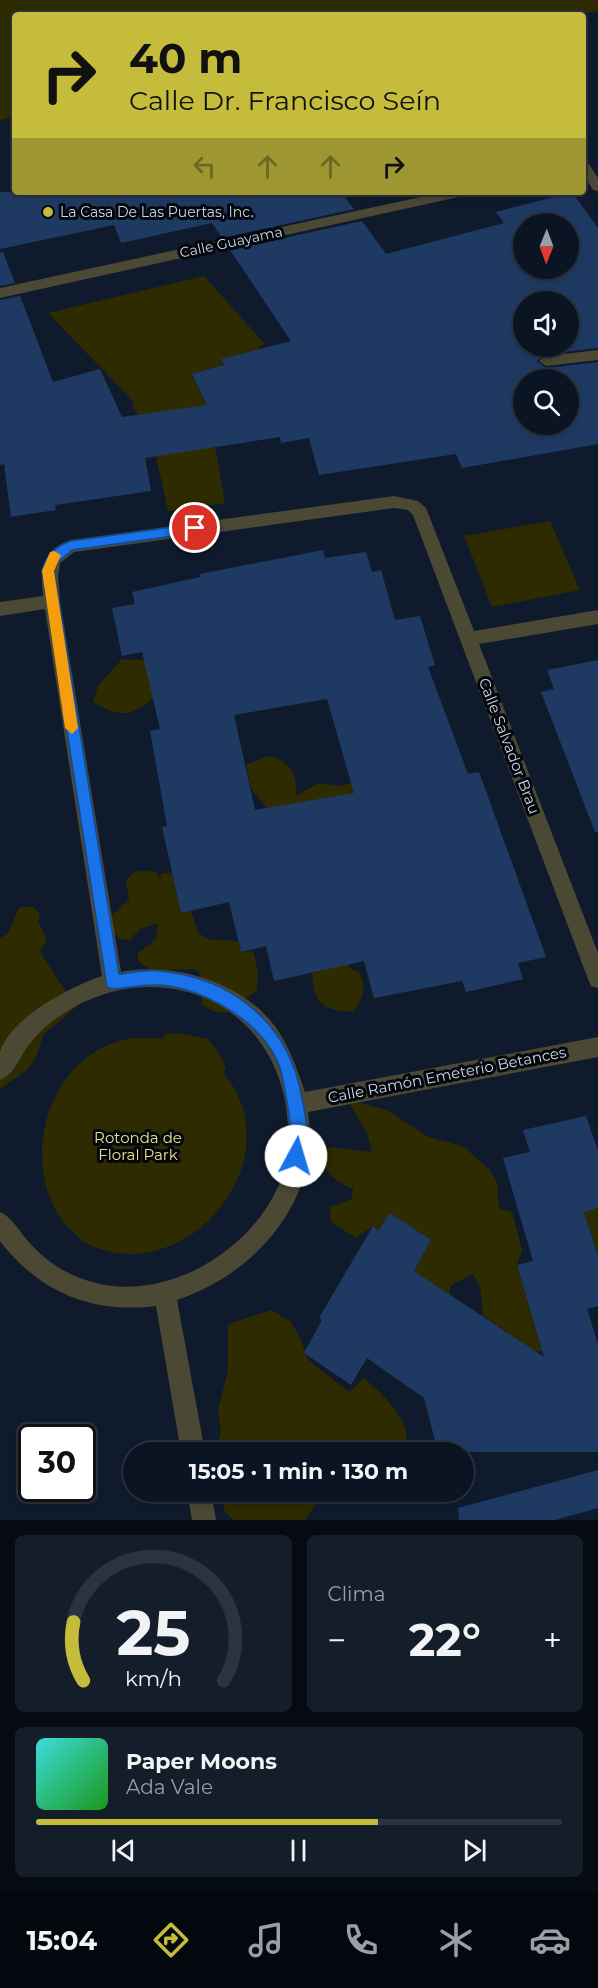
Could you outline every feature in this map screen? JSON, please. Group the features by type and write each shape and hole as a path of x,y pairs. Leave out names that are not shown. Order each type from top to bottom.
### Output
{"street":[{"path":"586,169 598,187"},
{"name":"Calle Guayama","path":"0,292 449,195"},
{"path":"546,361 598,355"},
{"name":"Calle Salvador Brau","path":"52,601 48,571 50,563 62,549 71,546 377,503 403,503 420,512 598,980"},
{"path":"0,609 52,601 113,982"},
{"path":"469,639 598,616"},
{"path":"0,1070 27,1031 67,1000 113,982 159,978 204,987 244,1010 276,1044 289,1070 297,1104 300,1138 288,1191 259,1238 216,1274 165,1294 114,1298 66,1284 26,1258 0,1223"},
{"name":"Calle Ramón Emeterio Betances","path":"297,1104 598,1047"},
{"path":"165,1294 191,1442"},
{"path":"201,1502 204,1520"}],"green space":[{"path":"0,0 598,0 598,11 586,13 12,12 12,118 0,120"},
{"path":"204,276 264,343 258,350 221,359 224,366 192,375 208,407 225,503 168,511 151,433 132,406 134,402 48,313"},
{"path":"550,521 580,590 492,607 464,536"},
{"path":"122,659 143,660 153,665 153,698 131,712 117,713 93,702 98,686"},
{"path":"268,756 288,765 294,775 296,796 319,783 340,786 352,783 357,803 267,808 251,789 246,765"},
{"path":"134,872 156,872 159,878 162,873 172,873 181,913 190,911 197,929 205,938 238,942 241,952 253,951 258,971 257,990 227,1013 215,1012 202,1005 199,971 151,969 138,960 138,953 156,939 158,923 140,929 130,940 121,939 113,932 108,920 129,899 126,881"},
{"path":"19,907 33,907 40,914 38,922 47,939 40,952 76,1007 43,1035 36,1058 27,1070 0,1089 0,939 9,932"},
{"path":"347,953 349,968 359,972 363,983 361,997 353,1012 327,1007 318,998 313,983 312,973 325,970"},
{"name":"Rotonda de Floral Park","path":"177,1033 208,1039 223,1060 226,1069 223,1073 242,1106 247,1142 238,1177 220,1208 193,1233 161,1249 125,1254 88,1244 61,1219 46,1186 42,1150 48,1114 64,1081 89,1056 122,1040 162,1039 165,1034"},
{"path":"348,1100 387,1110 426,1136 464,1147 490,1170 497,1183 499,1209 512,1212 522,1250 517,1265 542,1351 508,1355 504,1339 507,1332 483,1316 480,1286 473,1274 450,1286 450,1295 414,1271 431,1240 390,1213 378,1231 373,1226 356,1238 331,1222 330,1207 352,1199 353,1189 330,1174 315,1150 331,1147 372,1152 368,1136"},
{"path":"598,1208 598,1255 584,1212"},
{"path":"271,1310 290,1321 300,1337 308,1360 349,1392 364,1378 380,1392 402,1421 407,1442 218,1442 221,1431 218,1410 228,1370 228,1324"},
{"path":"223,1502 317,1502 305,1520 234,1520 225,1512"}],"building":[{"path":"0,192 12,192 12,195 343,195 354,209 222,238 212,223 121,243 114,225 0,249"},
{"path":"561,195 574,195 598,228 598,348 579,350 579,291 513,291 513,357 542,357 537,361 546,368 598,362 598,444 462,468 456,454 319,475 309,438 281,443 280,437 145,458 151,491 55,505 56,510 11,517 4,464 0,465 0,300 20,296 53,382 100,369 122,417 207,405 192,374 224,365 221,359 291,341 230,250 362,221 386,254 504,223 496,212"},
{"path":"3,252 15,283 0,286 0,253"},
{"path":"323,550 325,558 366,552 372,572 381,570 395,620 420,616 435,665 428,667 468,774 479,772 546,957 518,963 523,979 466,992 462,981 374,998 364,961 274,981 266,946 241,952 229,902 181,913 162,827 167,826 150,731 160,729 142,652 122,656 112,608 135,604 132,592 200,577 200,574","holes":["327,699 354,793 255,810 234,715"]},
{"path":"598,660 598,832 595,832 541,692 554,689 547,670"},
{"path":"586,1116 598,1151 598,1208 584,1212 598,1255 598,1306 587,1309 598,1344 598,1452 474,1452 474,1442 435,1442 424,1398 367,1358 351,1385 304,1353 322,1320 319,1318 373,1226 378,1231 390,1213 431,1240 414,1271 544,1357 517,1265 533,1261 503,1158 530,1152 523,1130"},
{"path":"598,1470 598,1508 555,1520 459,1520 458,1508"}],"slow traffic":[{"path":"54,555 48,571 72,728"}],"place":[{"name":"La Casa De Las Puertas, Inc.","path":"48,212"}],"route":[{"path":"195,528 71,546 54,555 48,571 74,742 113,982 159,978 204,987 244,1010 276,1044 289,1070 297,1104 300,1138 296,1156"}]}
